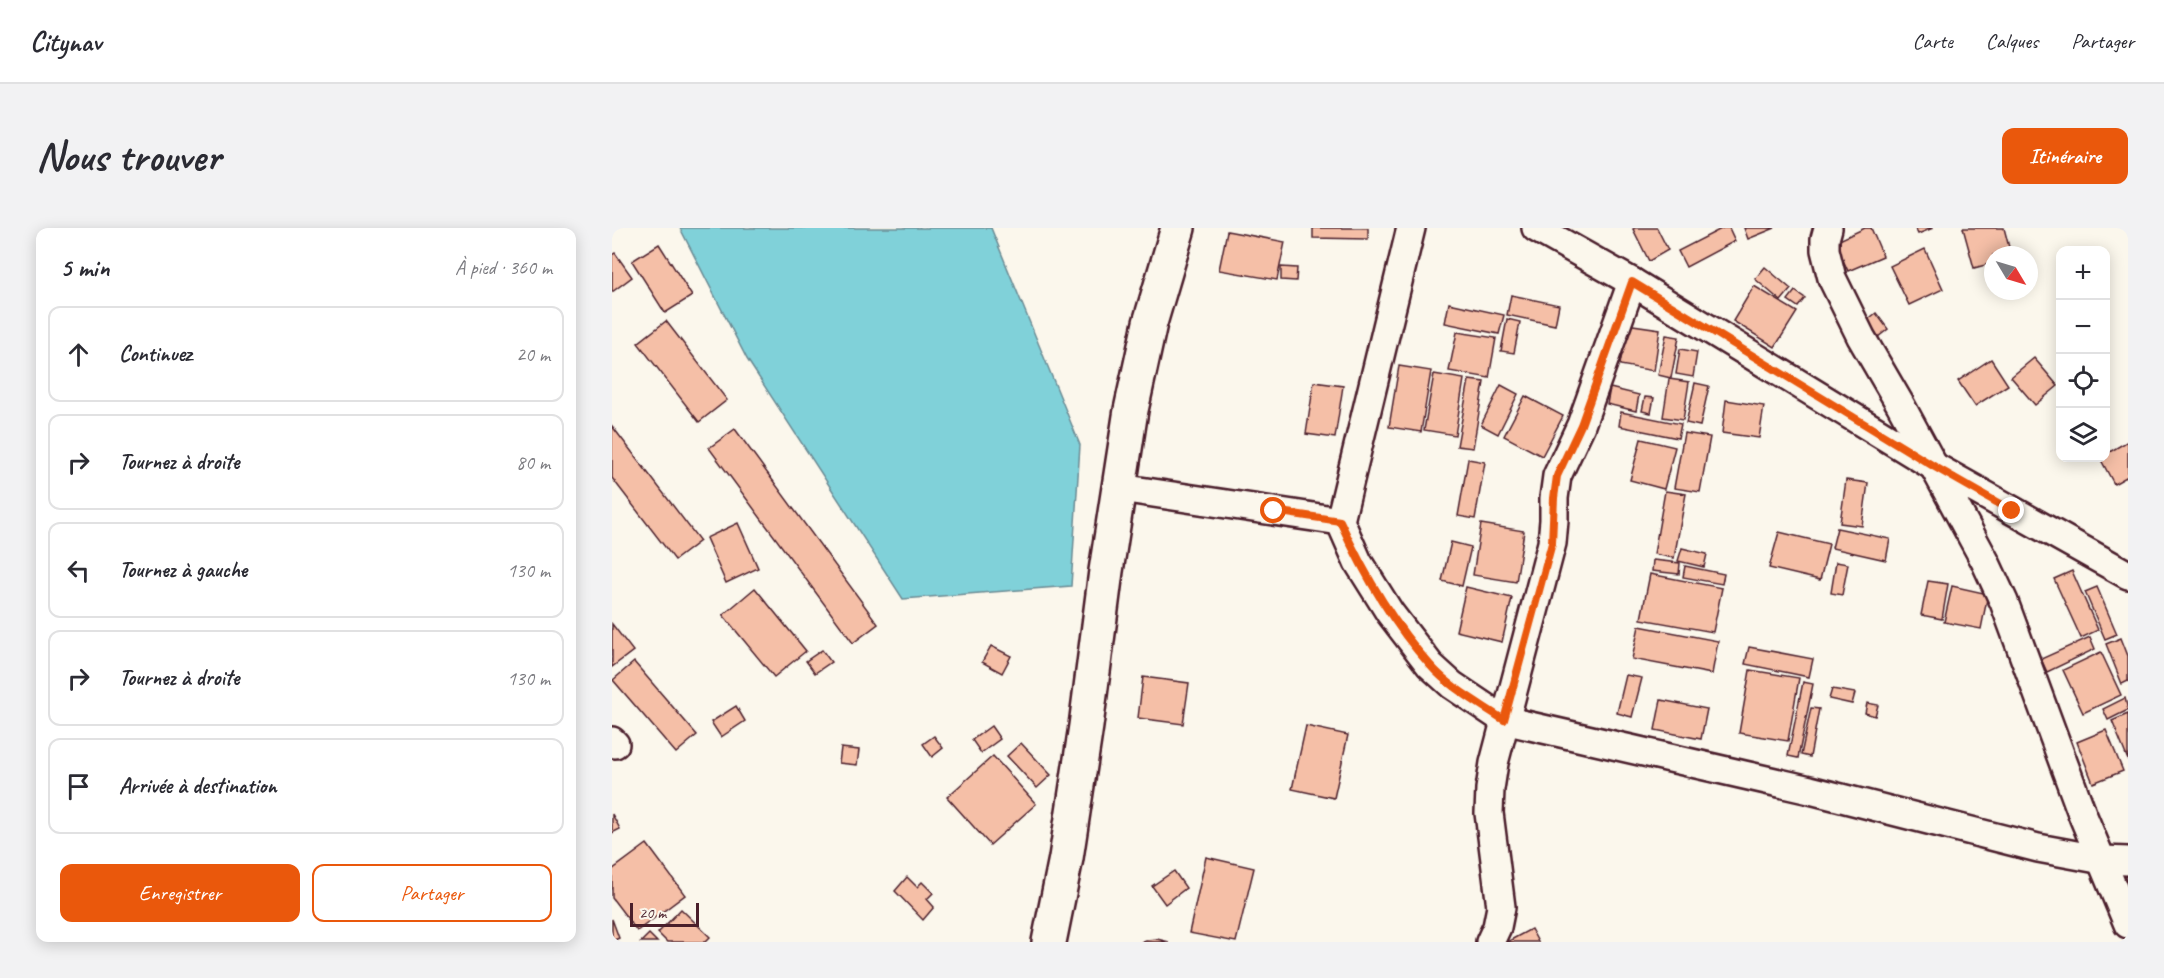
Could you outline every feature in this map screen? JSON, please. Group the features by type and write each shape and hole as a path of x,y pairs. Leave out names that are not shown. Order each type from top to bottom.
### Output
{"main road":[{"path":"1049,942 1066,858 1131,410 1145,345 1178,228"}],"street":[{"path":"1411,228 1340,521 1358,562 1390,613 1430,665 1452,685 1504,720 1810,790 2038,848 2115,860"},
{"path":"1536,228 1632,282 1935,467 2128,575"},
{"path":"1828,228 1825,250 1832,278 1861,337 1986,561 2004,602 2083,816 2115,860 2128,924"},
{"path":"1490,942 1497,927 1501,907 1489,813 1490,789 1504,720 1552,543 1557,476 1581,425 1632,282"},
{"path":"1120,488 1340,521"}],"water":[{"path":"680,228 991,228 1080,445 1071,586 903,599 747,359"}],"building":[{"path":"1313,228 1368,228 1368,239 1313,238"},
{"path":"1657,228 1668,250 1649,261 1633,229"},
{"path":"1723,228 1729,228 1735,241 1686,267 1678,251"},
{"path":"1744,228 1775,228 1748,239"},
{"path":"1865,228 1871,228 1883,256 1848,271 1835,242"},
{"path":"1915,228 1933,228 1918,234"},
{"path":"1963,228 2004,228 2009,246 1984,246 1984,265 1974,268"},
{"path":"1227,231 1285,242 1277,280 1219,270"},
{"path":"659,244 692,296 665,313 632,261"},
{"path":"1925,249 1943,289 1909,305 1890,266"},
{"path":"615,253 632,277 612,292 612,255"},
{"path":"1281,267 1297,268 1296,281 1281,280"},
{"path":"1765,267 1791,289 1781,301 1755,279"},
{"path":"1754,286 1797,312 1775,347 1733,321"},
{"path":"1795,291 1805,298 1798,307 1788,300"},
{"path":"1511,295 1559,305 1555,325 1507,315"},
{"path":"1449,303 1504,315 1499,334 1445,323"},
{"path":"1876,313 1888,329 1873,341 1861,325"},
{"path":"1507,319 1520,322 1514,353 1501,351"},
{"path":"666,321 727,400 699,422 638,343"},
{"path":"1626,324 1660,329 1654,371 1620,365"},
{"path":"1457,332 1496,338 1489,378 1449,371"},
{"path":"1666,335 1679,337 1671,378 1658,375"},
{"path":"1680,349 1697,352 1693,377 1676,374"},
{"path":"2034,358 2056,384 2056,388 2035,405 2011,377"},
{"path":"1991,359 2008,385 1975,406 1958,381"},
{"path":"1399,366 1431,371 1421,432 1389,427"},
{"path":"1434,374 1464,379 1455,435 1424,430"},
{"path":"1669,379 1689,382 1683,420 1663,417"},
{"path":"1469,380 1484,382 1473,448 1457,446"},
{"path":"1314,382 1343,386 1335,438 1306,434"},
{"path":"1695,383 1709,386 1700,426 1686,423"},
{"path":"1501,385 1518,394 1498,434 1481,425"},
{"path":"1610,388 1639,395 1636,411 1607,404"},
{"path":"1525,396 1563,416 1542,456 1504,436"},
{"path":"1645,397 1654,398 1651,413 1642,411"},
{"path":"1726,400 1764,406 1759,438 1722,433"},
{"path":"1621,412 1681,424 1678,438 1619,426"},
{"path":"612,426 700,541 675,560 612,478"},
{"path":"735,429 878,624 853,643 709,448"},
{"path":"1684,433 1710,437 1700,492 1674,488"},
{"path":"1641,439 1675,447 1664,489 1630,480"},
{"path":"2128,441 2128,476 2114,484 2102,462 2110,462 2110,452"},
{"path":"1468,459 1485,462 1475,519 1458,516"},
{"path":"1846,480 1868,483 1862,526 1840,523"},
{"path":"1665,491 1686,494 1674,558 1654,554"},
{"path":"738,523 758,568 726,583 706,538"},
{"path":"1481,524 1524,531 1516,582 1473,575"},
{"path":"1837,528 1890,539 1886,560 1832,548"},
{"path":"1779,532 1829,544 1820,580 1769,568"},
{"path":"1451,542 1471,547 1462,586 1442,581"},
{"path":"1682,548 1707,554 1704,567 1678,561"},
{"path":"1653,560 1680,563 1679,574 1652,571"},
{"path":"1836,562 1848,564 1842,595 1831,593"},
{"path":"1685,566 1724,574 1722,584 1683,577"},
{"path":"2072,571 2098,630 2081,638 2054,579"},
{"path":"1650,574 1722,588 1713,632 1641,619"},
{"path":"1928,581 1948,584 1942,619 1921,615"},
{"path":"1952,586 1988,594 1981,629 1944,622"},
{"path":"1466,587 1512,598 1502,642 1456,631"},
{"path":"2097,587 2117,634 2105,639 2085,592"},
{"path":"755,588 806,651 774,677 723,615"},
{"path":"612,624 633,651 612,667"},
{"path":"1639,626 1718,641 1712,674 1632,659"},
{"path":"2090,637 2095,649 2047,672 2041,659"},
{"path":"2121,638 2128,656 2128,681 2122,684 2106,644"},
{"path":"991,646 1011,656 1002,673 982,662"},
{"path":"1749,647 1813,659 1809,677 1745,664"},
{"path":"822,650 831,662 815,673 806,661"},
{"path":"2101,652 2121,695 2083,713 2063,670"},
{"path":"634,662 697,735 676,753 613,680"},
{"path":"1750,670 1799,678 1788,741 1739,733"},
{"path":"1626,675 1642,678 1632,717 1617,713"},
{"path":"1143,677 1189,683 1183,724 1138,718"},
{"path":"1803,682 1813,684 1798,758 1788,756"},
{"path":"1832,689 1855,693 1852,704 1829,699"},
{"path":"2125,698 2128,710 2108,720 2103,709"},
{"path":"1661,700 1707,709 1701,739 1655,730"},
{"path":"1867,703 1878,705 1875,716 1865,713"},
{"path":"736,706 745,721 721,737 711,722"},
{"path":"1811,708 1819,709 1810,757 1801,755"},
{"path":"2128,714 2128,760 2112,721"},
{"path":"991,726 1000,739 981,753 972,740"},
{"path":"1306,726 1348,735 1334,798 1292,789"},
{"path":"2106,730 2123,771 2093,783 2077,742"},
{"path":"934,736 943,748 932,757 923,744"},
{"path":"1021,743 1051,775 1037,788 1007,756"},
{"path":"841,748 859,750 857,765 839,763"},
{"path":"993,756 1036,804 990,845 947,797"},
{"path":"612,814 620,829 612,833"},
{"path":"647,844 685,895 637,931 612,898 612,870"},
{"path":"1206,857 1254,868 1236,942 1189,933"},
{"path":"1174,871 1186,888 1165,904 1152,886"},
{"path":"907,877 917,887 922,882 933,893 927,899 934,907 923,920 895,891"},
{"path":"681,909 710,937 705,942 667,942 658,933"},
{"path":"612,919 619,938 612,941"},
{"path":"1531,929 1538,942 1507,942"},
{"path":"649,934 657,942 641,942"},
{"path":"1157,939 1169,942 1141,942 1146,940"}],"route":[{"path":"1274,511 1340,521 1358,562 1390,613 1430,665 1452,685 1504,720 1552,543 1557,476 1581,425 1632,282 1935,467 2012,511"}]}
